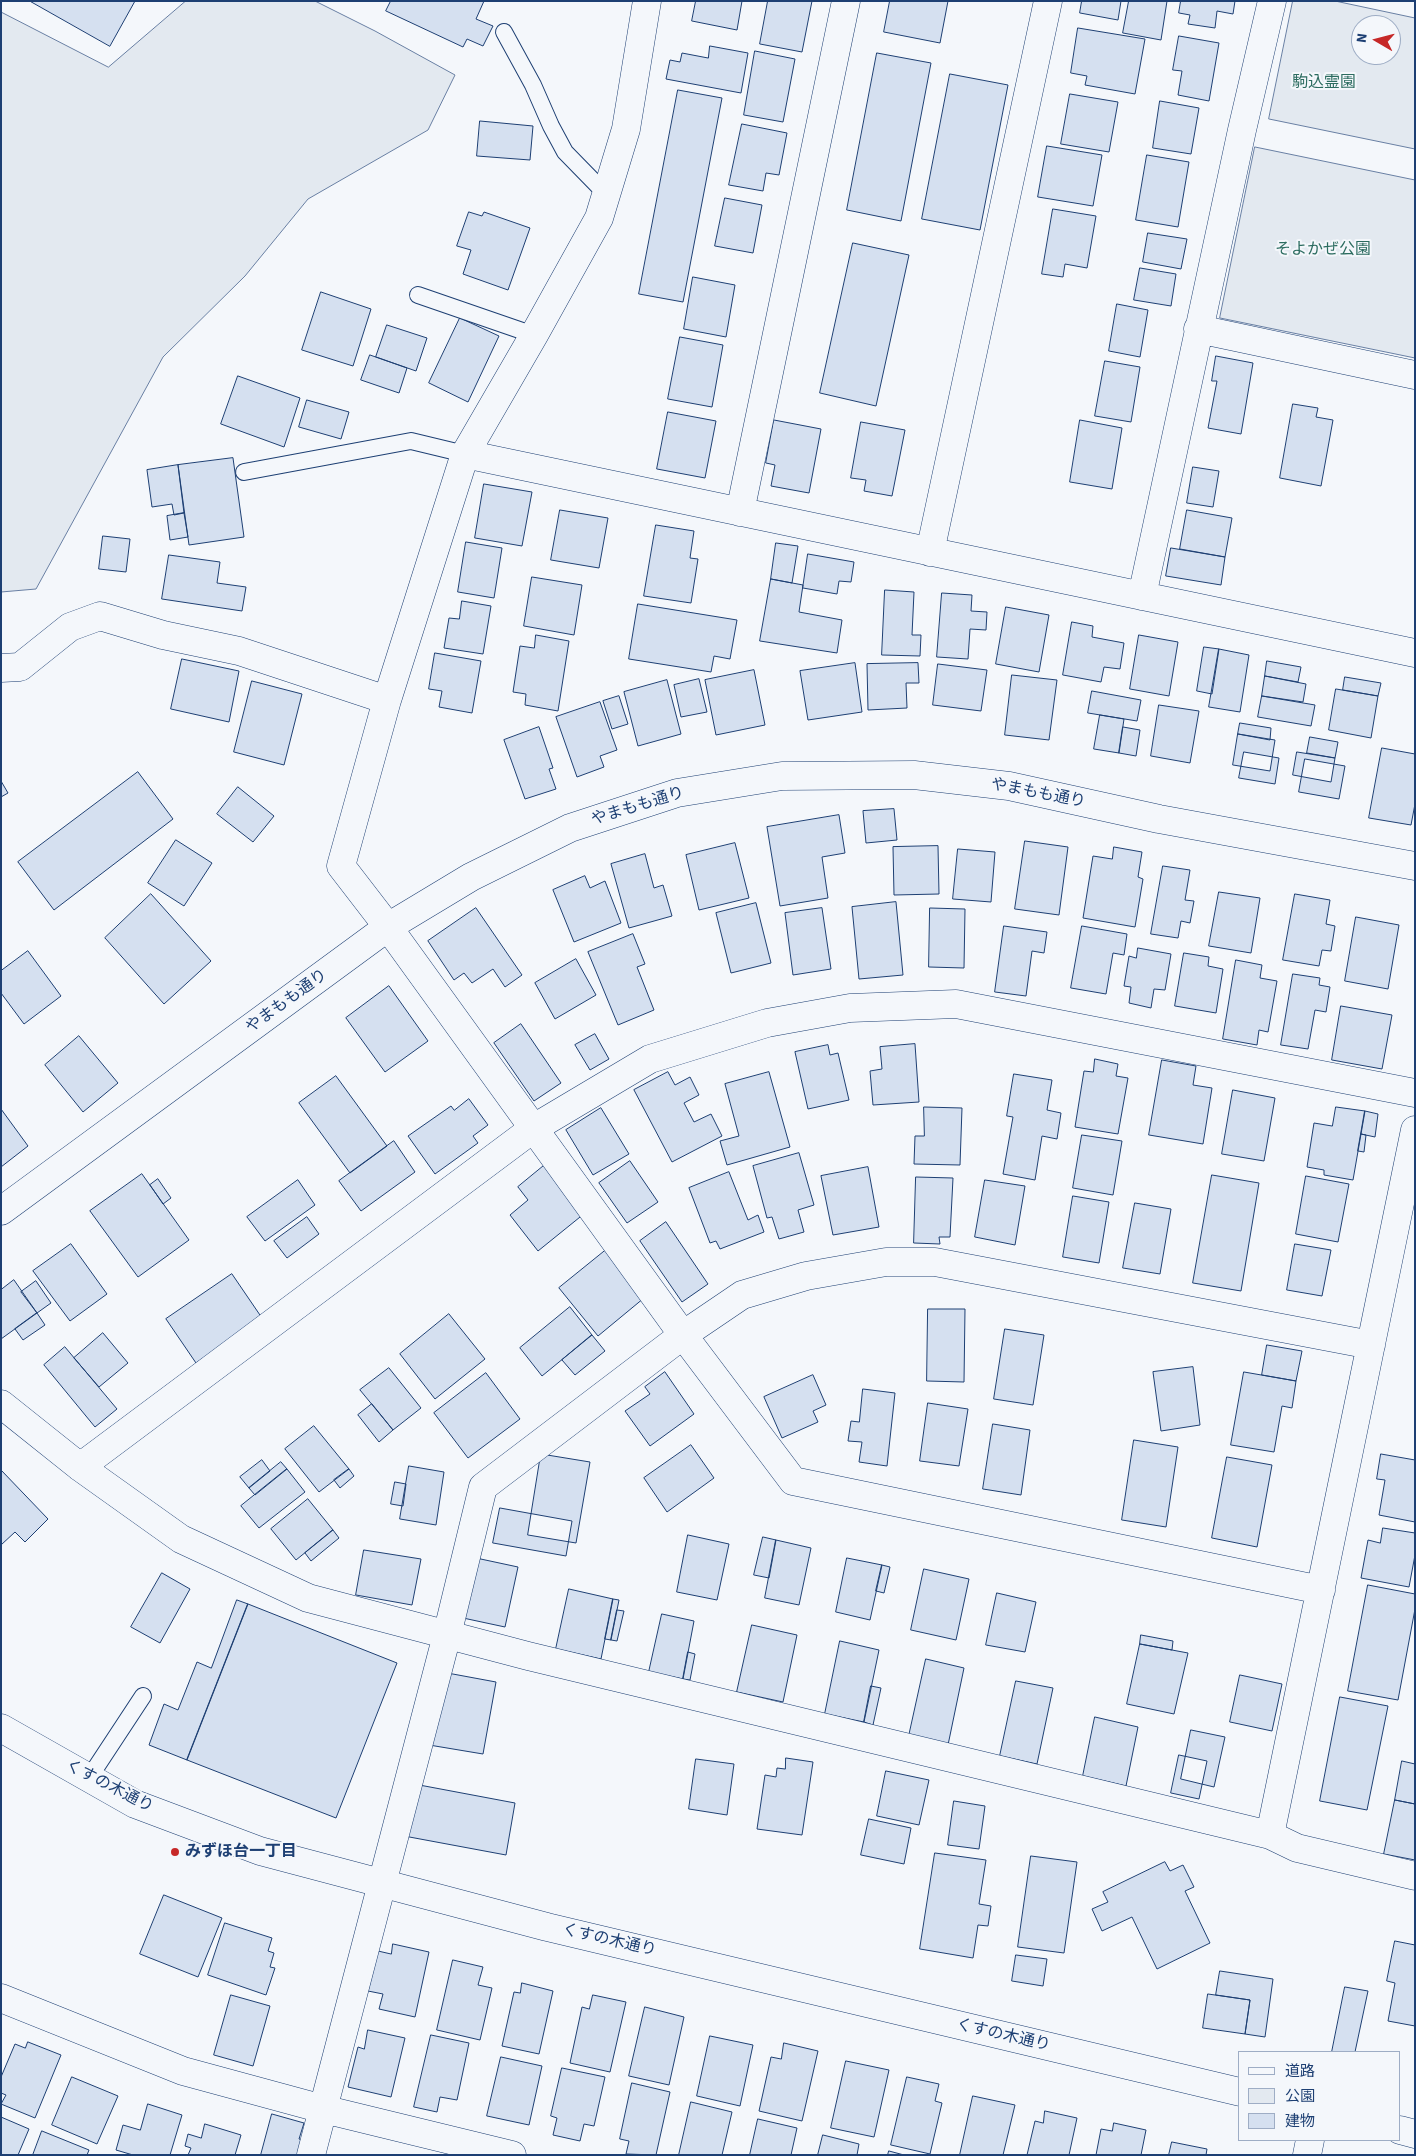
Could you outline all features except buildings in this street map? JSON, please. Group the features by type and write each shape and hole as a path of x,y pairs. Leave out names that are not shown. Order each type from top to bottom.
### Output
{"street":[{"path":"647,1 626,129 599,218 465,454 387,700 341,866 388,927 683,1335 793,1481 1321,1590"},
{"path":"740,512 846,1"},
{"path":"930,552 1048,1"},
{"path":"1142,596 1198,329 1272,1"},
{"path":"1198,329 1415,374"},
{"path":"465,454 1415,653"},
{"path":"1,668 20,667 70,627 100,616 163,635 239,652 387,700"},
{"name":"やまもも通り","path":"1,1211 388,927 472,877 570,828 677,793 782,776 914,775 1009,786 1159,818 1415,866"},
{"path":"80,1467 534,1128 650,1058 767,1023 850,1008 956,1004 1415,1093"},
{"path":"1270,1835 1415,1130"},
{"path":"311,2155 447,1635 483,1487 683,1335 742,1295 806,1276 886,1262 935,1262 1371,1345"},
{"path":"1,1404 80,1467 181,1539 308,1598 447,1635 1270,1835 1296,1848 1415,1876"},
{"name":"くすの木通り","path":"1,1728 135,1804 260,1851 547,1927 1238,2092"},
{"path":"1,1998 183,2071 323,2109 512,2155"},
{"path":"1401,2130 1415,2134"},
{"path":"1307,2155 1310,2141"}],"lane":[{"path":"504,32 534,85 551,126 565,152 606,194"},
{"path":"418,295 534,335"},
{"path":"244,472 411,441 465,454"},
{"path":"89,1778 144,1696"}],"green space":[{"path":"186,1 315,1 375,31 455,75 428,130 308,199 245,276 163,357 36,589 1,592 1,12 108,67"},
{"name":"駒込霊園","path":"1293,1 1335,1 1401,15 1351,15 1351,65 1401,65 1401,15 1415,18 1415,149 1269,119"},
{"name":"そよかぜ公園","path":"1255,147 1415,180 1415,358 1220,318"}],"place":[{"name":"みずほ台一丁目","path":"175,1852"}]}
